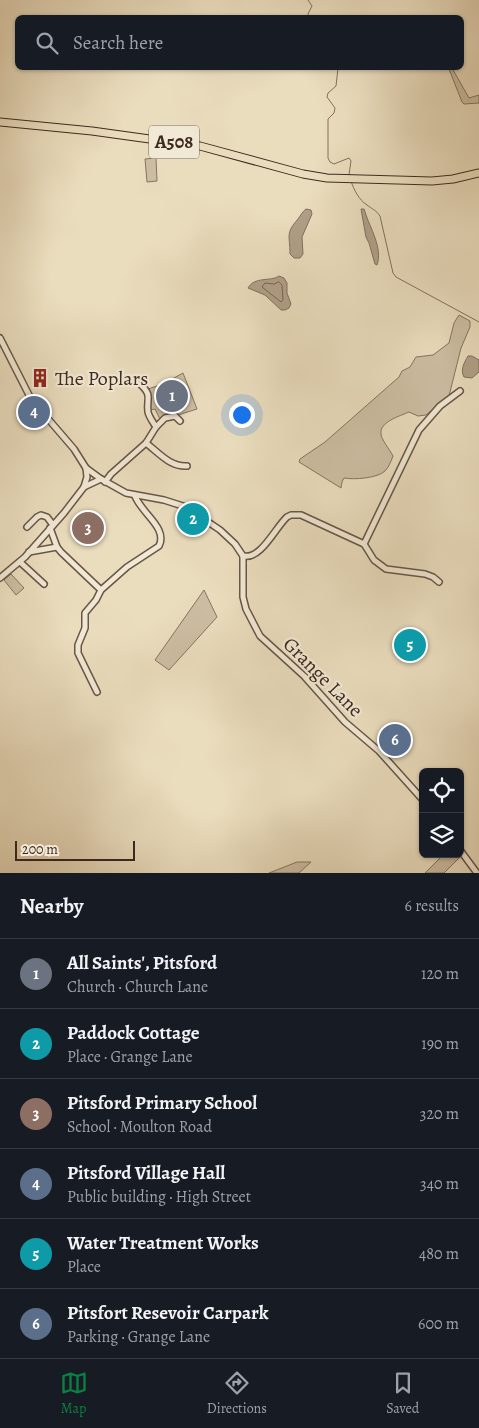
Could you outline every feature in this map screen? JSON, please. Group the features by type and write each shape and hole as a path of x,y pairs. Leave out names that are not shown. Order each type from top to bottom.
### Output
{"highway":[{"name":"A508","path":"0,122 92,131 200,146 303,174 328,178 440,181 479,173"}],"street":[{"path":"0,338 31,399 82,460 86,468 87,477 84,486 30,552 0,578"},
{"path":"141,385 147,390 149,397 148,411 156,427"},
{"path":"364,544 419,430 440,406 460,392"},
{"path":"84,486 103,480 111,474 146,443 156,427 165,418 175,416 180,421"},
{"path":"146,443 172,464 187,466"},
{"path":"86,468 126,493 164,500 186,507 220,530 235,544 243,556 249,557 256,554 282,521 296,514 310,518 364,544 374,560 386,569 424,574 433,577 439,582"},
{"path":"97,692 78,650 84,633 85,613 96,600 101,590 127,567 159,546 161,541 160,531 140,507 135,496"},
{"path":"27,527 37,517 42,515 47,517 52,526 57,547 101,590"},
{"path":"30,552 57,547"},
{"name":"Grange Lane","path":"243,556 243,596 246,609 260,636 304,676 345,722 379,751 419,796"},
{"path":"20,562 44,584"},
{"path":"464,855 476,871"}],"shaded area":[{"path":"449,70 453,70 469,98 479,95 479,103 464,104"},
{"path":"156,158 157,181 147,182 145,159"},
{"path":"459,315 470,321 470,327 461,348 449,396 426,415 418,416 409,412 383,426 381,436 393,456 385,471 366,478 344,478 341,488 299,462 300,459 325,442 399,377 402,371 410,367 416,357 433,355 449,343 454,323"},
{"path":"183,373 197,409 178,415 168,414 161,421 155,409 150,410 148,389 163,384"},
{"path":"11,574 24,588 16,595 4,580"},
{"path":"204,590 217,617 169,670 155,660"},
{"path":"440,858 459,858 444,873 425,873"},
{"path":"297,862 311,862 299,873 269,873"}],"water":[{"path":"306,209 311,210 312,214 302,237 303,254 300,258 294,258 290,254 290,232"},
{"path":"361,209 364,209 377,245 377,265 366,237"},
{"path":"279,276 284,278 287,283 287,293 291,304 285,310 281,310 265,295 248,288 255,282"},
{"path":"468,356 479,360 479,372 472,378 464,377 462,372"}],"waterway":[{"path":"308,0 312,6 308,15"},
{"path":"338,70 336,86 328,93 327,97 335,108 334,113 328,119 328,158 334,164 349,158 351,161 349,175"},
{"path":"351,181 355,191 364,203 380,216 393,273 396,277 479,322"}],"place":[{"name":"The Poplars","path":"40,378"},
{"name":"All Saints', Pitsford","path":"172,396"},
{"name":"Pitsford Village Hall","path":"34,412"},
{"name":"Paddock Cottage","path":"193,519"},
{"name":"Pitsford Primary School","path":"88,528"},
{"name":"Water Treatment Works","path":"410,645"},
{"name":"Pitsfort Resevoir Carpark","path":"395,740"}]}
